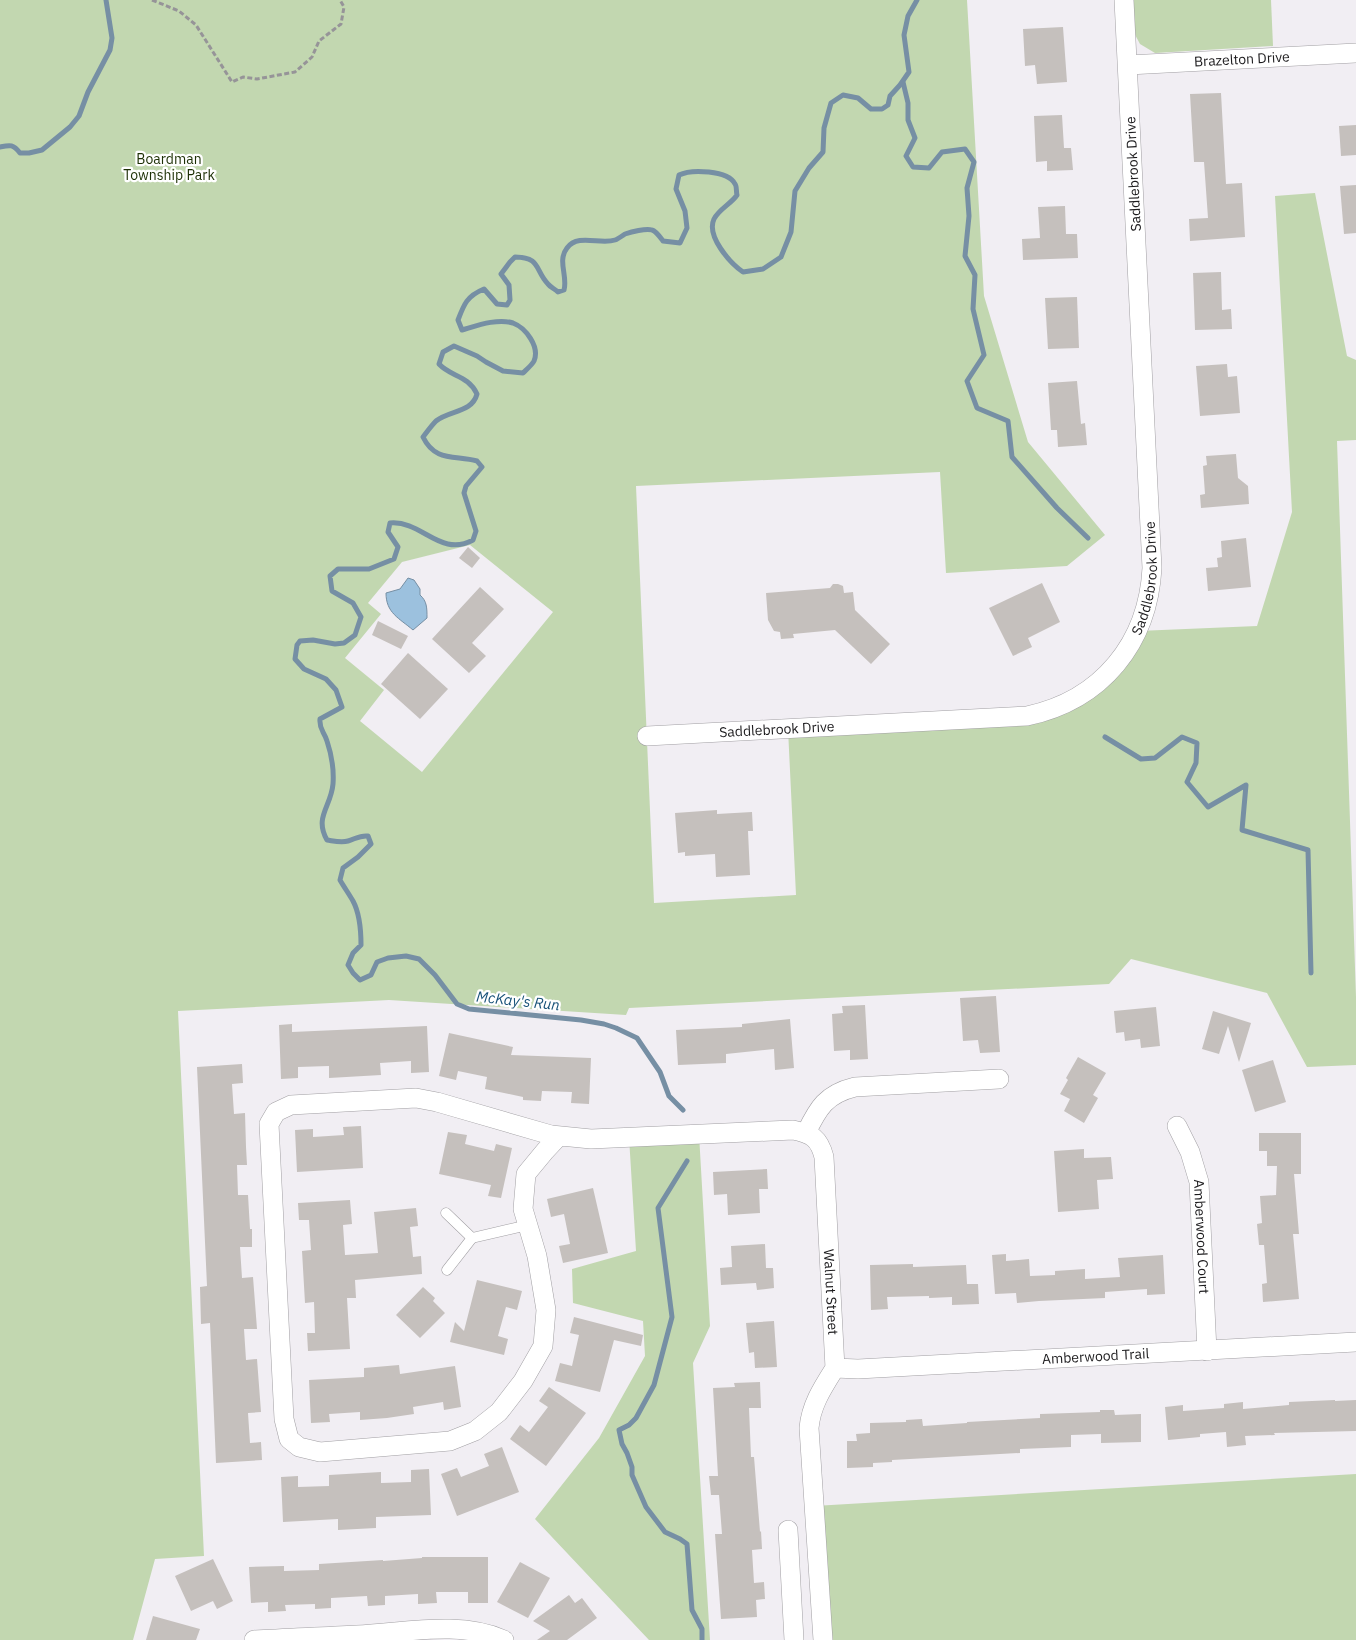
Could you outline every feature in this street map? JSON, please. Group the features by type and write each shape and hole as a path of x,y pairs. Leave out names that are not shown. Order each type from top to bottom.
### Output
{"street":[{"name":"Saddlebrook Drive","path":"647,736 1027,716 1044,712 1078,697 1106,676 1120,660 1138,631 1144,615 1152,568 1124,0"},
{"name":"Brazelton Drive","path":"1128,65 1356,54"},
{"path":"560,1136 526,1174 523,1209 537,1256 546,1310 543,1346 523,1381 499,1412 475,1431 450,1441 320,1452 299,1447 289,1439 284,1418 269,1124 276,1112 291,1105 416,1098 560,1136 591,1139 793,1130 806,1133 818,1108 842,1090 855,1086 999,1079"},
{"name":"Amberwood Court","path":"1177,1126 1190,1152 1199,1182 1207,1351"},
{"name":"Walnut Street","path":"806,1133 817,1140 824,1157 835,1368"},
{"name":"Amberwood Trail","path":"835,1368 858,1370 1356,1342"},
{"path":"823,1640 809,1428 817,1396 835,1368"},
{"path":"788,1530 794,1640"},
{"path":"254,1640 416,1630 470,1630 504,1640"}],"lane":[{"path":"446,1212 472,1238"},
{"path":"447,1270 472,1238 528,1225"}],"path":[{"path":"152,0 178,11 196,25 232,82 243,77 257,79 295,72 312,57 319,41 341,24 344,7 340,0"}],"green space":[{"name":"Boardman Township Park","path":"0,0 967,0 984,296 1028,442 1105,535 1067,566 946,573 940,472 636,486 654,903 796,895 788,729 1062,705 1138,631 1257,626 1292,512 1275,196 1315,193 1347,356 1356,360 1356,440 1337,441 1356,997 1356,1065 1307,1067 1267,993 1131,959 1109,984 629,1008 626,1015 389,1000 178,1011 204,1556 155,1559 133,1640 0,1640","holes":["470,545 553,612 422,772 360,721 384,690 345,658 381,614 368,603 402,562"]},
{"path":"1132,0 1271,0 1273,46 1155,53 1140,44 1133,31"},
{"path":"699,1134 710,1326 693,1363 710,1640 649,1640 535,1519 599,1438 645,1356 643,1321 573,1303 572,1269 636,1251 629,1137"},
{"path":"1356,1474 1356,1640 823,1640 814,1506"}],"water":[{"path":"408,578 414,580 420,589 420,595 427,608 427,618 413,630 394,614 388,606 386,593 400,589"}],"building":[{"path":"1063,27 1067,82 1037,84 1035,65 1025,66 1023,29"},
{"path":"1221,93 1226,184 1242,183 1245,237 1190,241 1189,219 1208,218 1204,162 1194,162 1190,94"},
{"path":"1062,115 1064,148 1071,148 1073,170 1047,171 1047,161 1036,162 1034,116"},
{"path":"1356,125 1356,155 1341,156 1339,126"},
{"path":"1356,185 1356,233 1344,234 1340,186"},
{"path":"1065,206 1066,234 1077,234 1078,258 1023,260 1022,239 1040,238 1038,207"},
{"path":"1221,272 1222,310 1231,309 1232,329 1195,330 1193,273"},
{"path":"1077,297 1079,348 1048,349 1045,298"},
{"path":"1227,364 1228,377 1237,376 1240,413 1200,416 1196,366"},
{"path":"1077,381 1081,424 1085,423 1087,445 1058,447 1057,430 1051,430 1048,383"},
{"path":"1236,454 1238,478 1248,486 1249,504 1201,508 1200,495 1205,494 1203,466 1207,465 1206,456"},
{"path":"1246,538 1251,587 1208,591 1206,568 1218,567 1217,558 1222,557 1221,541"},
{"path":"468,547 480,558 472,568 459,558"},
{"path":"1042,583 1060,622 1028,638 1032,647 1013,656 989,608"},
{"path":"833,584 843,586 844,593 853,592 855,610 890,644 871,664 835,630 793,634 794,638 781,639 780,632 774,631 768,620 766,593 830,588"},
{"path":"480,587 504,609 472,643 486,656 469,673 432,639"},
{"path":"378,621 408,636 401,649 372,635"},
{"path":"408,653 448,689 420,719 381,684"},
{"path":"717,810 717,814 752,812 753,831 748,831 750,875 716,877 715,854 685,856 685,852 678,853 675,813"},
{"path":"996,996 1000,1052 980,1053 978,1040 963,1041 960,998"},
{"path":"865,1005 868,1059 850,1060 850,1050 834,1051 832,1014 843,1013 842,1006"},
{"path":"1156,1007 1160,1046 1141,1048 1140,1039 1125,1041 1124,1032 1116,1033 1114,1011"},
{"path":"1213,1011 1251,1023 1239,1062 1228,1026 1219,1054 1202,1049"},
{"path":"790,1019 794,1068 775,1070 774,1049 726,1054 726,1063 678,1065 676,1030 742,1027 742,1024"},
{"path":"292,1024 292,1032 427,1026 429,1072 411,1073 411,1061 380,1063 381,1075 329,1078 329,1066 298,1067 298,1078 281,1079 279,1025"},
{"path":"449,1033 513,1047 511,1055 591,1058 589,1104 571,1103 572,1092 542,1091 541,1101 523,1100 523,1097 485,1089 487,1077 458,1071 456,1080 439,1076"},
{"path":"1078,1057 1106,1073 1093,1095 1098,1098 1084,1123 1064,1111 1070,1099 1060,1094 1068,1080 1066,1078"},
{"path":"1273,1060 1286,1102 1255,1112 1242,1070"},
{"path":"242,1064 243,1083 232,1084 234,1114 245,1113 247,1165 237,1165 238,1195 248,1195 252,1247 240,1247 242,1278 253,1277 257,1329 244,1329 246,1360 257,1359 261,1412 248,1413 250,1443 261,1442 262,1460 216,1463 210,1323 201,1324 200,1287 207,1286 197,1067"},
{"path":"361,1126 363,1168 297,1172 295,1130 313,1129 313,1137 344,1135 343,1127"},
{"path":"448,1132 467,1135 465,1144 494,1151 496,1144 512,1148 501,1198 488,1196 491,1185 439,1174"},
{"path":"1259,1133 1301,1133 1301,1174 1294,1174 1299,1234 1293,1234 1299,1299 1263,1302 1262,1284 1267,1283 1264,1245 1259,1245 1257,1224 1262,1223 1260,1196 1276,1195 1277,1166 1267,1166 1267,1151 1259,1151"},
{"path":"1084,1149 1084,1158 1111,1157 1113,1179 1097,1180 1099,1209 1058,1212 1054,1151"},
{"path":"767,1169 768,1189 759,1189 760,1213 728,1215 727,1194 714,1195 713,1172"},
{"path":"593,1188 608,1253 563,1263 559,1246 570,1244 564,1214 551,1217 547,1199"},
{"path":"350,1200 352,1224 343,1225 345,1255 378,1253 374,1212 416,1208 418,1226 410,1227 413,1257 421,1256 422,1274 355,1280 356,1298 347,1298 350,1349 308,1351 307,1333 315,1333 314,1302 305,1303 302,1251 311,1250 309,1220 299,1220 298,1203"},
{"path":"765,1244 766,1268 773,1268 774,1288 757,1290 756,1283 721,1285 720,1268 732,1267 731,1246"},
{"path":"1006,1254 1006,1261 1029,1259 1030,1276 1055,1275 1055,1271 1085,1269 1085,1279 1120,1277 1118,1258 1163,1255 1165,1294 1147,1295 1147,1289 1105,1292 1105,1298 1017,1303 1016,1293 995,1294 992,1255"},
{"path":"913,1264 913,1267 966,1265 967,1284 978,1284 979,1304 952,1305 952,1297 887,1297 888,1309 871,1310 870,1265"},
{"path":"477,1280 522,1291 517,1310 506,1307 498,1336 508,1339 504,1355 450,1342 455,1322 464,1331"},
{"path":"423,1287 435,1298 433,1301 445,1313 420,1338 396,1315"},
{"path":"574,1317 643,1335 641,1346 614,1340 600,1392 555,1381 560,1363 572,1366 579,1335 570,1333"},
{"path":"774,1321 777,1367 755,1368 754,1352 749,1353 746,1323"},
{"path":"399,1365 400,1374 455,1366 461,1407 444,1410 443,1402 413,1407 414,1414 360,1420 360,1412 329,1414 330,1422 311,1423 309,1380 364,1377 364,1368"},
{"path":"760,1382 761,1408 749,1408 751,1457 754,1457 762,1549 752,1550 754,1583 764,1582 765,1599 756,1600 757,1617 721,1619 715,1534 722,1534 719,1495 711,1495 709,1476 718,1476 713,1388 735,1387 734,1383"},
{"path":"549,1387 586,1413 546,1466 510,1439 520,1425 529,1432 548,1407 539,1401"},
{"path":"1356,1400 1356,1431 1274,1433 1275,1435 1245,1436 1246,1445 1227,1447 1226,1432 1200,1434 1200,1437 1168,1440 1165,1407 1183,1405 1183,1411 1224,1408 1224,1404 1243,1402 1243,1409 1289,1405 1289,1402"},
{"path":"1100,1410 1114,1410 1115,1415 1141,1414 1141,1442 1101,1443 1101,1434 1071,1435 1071,1447 1020,1449 1020,1453 892,1460 892,1462 873,1463 873,1467 847,1468 847,1441 857,1441 856,1434 870,1433 870,1423 906,1422 906,1420 922,1419 923,1426 1040,1418 1040,1414 1100,1412"},
{"path":"502,1447 519,1492 457,1516 441,1474 457,1468 461,1477 489,1466 484,1454"},
{"path":"429,1469 431,1515 376,1517 376,1528 338,1530 338,1519 283,1522 281,1477 298,1476 298,1487 329,1486 329,1475 381,1472 381,1483 411,1482 411,1470"},
{"path":"422,1557 488,1557 488,1603 468,1603 468,1592 436,1592 437,1603 418,1604 418,1594 385,1596 385,1605 368,1606 367,1596 331,1598 331,1608 315,1609 315,1604 285,1605 286,1611 268,1612 268,1602 251,1603 249,1567 284,1566 284,1571 319,1570 319,1564"},
{"path":"213,1559 233,1601 217,1609 213,1601 191,1611 175,1576"},
{"path":"520,1562 550,1578 528,1618 497,1602"},
{"path":"569,1595 575,1603 582,1598 597,1618 567,1640 537,1640 550,1631 533,1621"},
{"path":"153,1616 200,1629 196,1640 146,1640"}],"waterway":[{"path":"0,147 11,146 20,153 42,150 70,127 79,116 88,92 110,50 112,38 106,0"},
{"name":"McKay's Run","path":"683,1110 669,1096 660,1072 637,1038 616,1028 581,1020 469,1009 457,1004 435,975 419,959 406,956 388,958 377,962 371,975 360,980 353,973 348,965 353,953 361,945 360,922 355,906 340,880 343,868 371,844 368,836 338,842 327,840 323,832 324,812 332,792 333,773 330,751 321,728 320,719 342,707 336,690 326,679 304,669 295,659 297,645 300,641 313,640 335,644 344,643 355,635 361,617 353,603 332,591 330,576 338,569 369,569 394,559 398,547 388,532 390,523 412,527 451,545 473,540 476,531 464,493 466,486 482,467 477,461 440,454 433,450 423,437 441,417 470,405 477,394 469,383 439,364 443,352 454,346 477,356 503,371 523,373 533,363 535,350 531,339 523,329 513,323 500,321 462,330 458,320 464,305 470,298 484,289 497,304 507,305 510,300 509,285 501,274 515,257 529,259 533,262 544,279 558,292 564,290 565,285 564,253 567,248 577,241 616,240 625,234 638,230 652,230 663,241 680,243 687,228 685,211 676,189 679,175 692,172 717,173 731,179 735,184 737,195 716,215 712,226 713,233 726,256 743,272 763,269 781,257 791,232 795,191 809,168 823,152 824,128 831,103 843,95 858,98 871,109 882,109 888,105 890,96 909,72 904,35 908,16 917,0"},
{"path":"903,82 908,103 908,120 915,138 906,156 913,167 929,168 942,152 965,149 974,162 967,188 969,216 965,256 975,275 973,309 984,355 967,381 977,408 1008,421 1012,457 1057,508 1088,538"},
{"path":"1105,737 1141,759 1155,758 1182,737 1197,743 1196,763 1187,782 1208,807 1246,785 1242,830 1308,850 1311,973"},
{"name":"McKay's Run","path":"687,1161 658,1208 672,1317 654,1385 636,1418 629,1425 619,1430 622,1444 632,1467 632,1475 646,1507 665,1532 687,1544 692,1610 702,1629 702,1640"}]}
